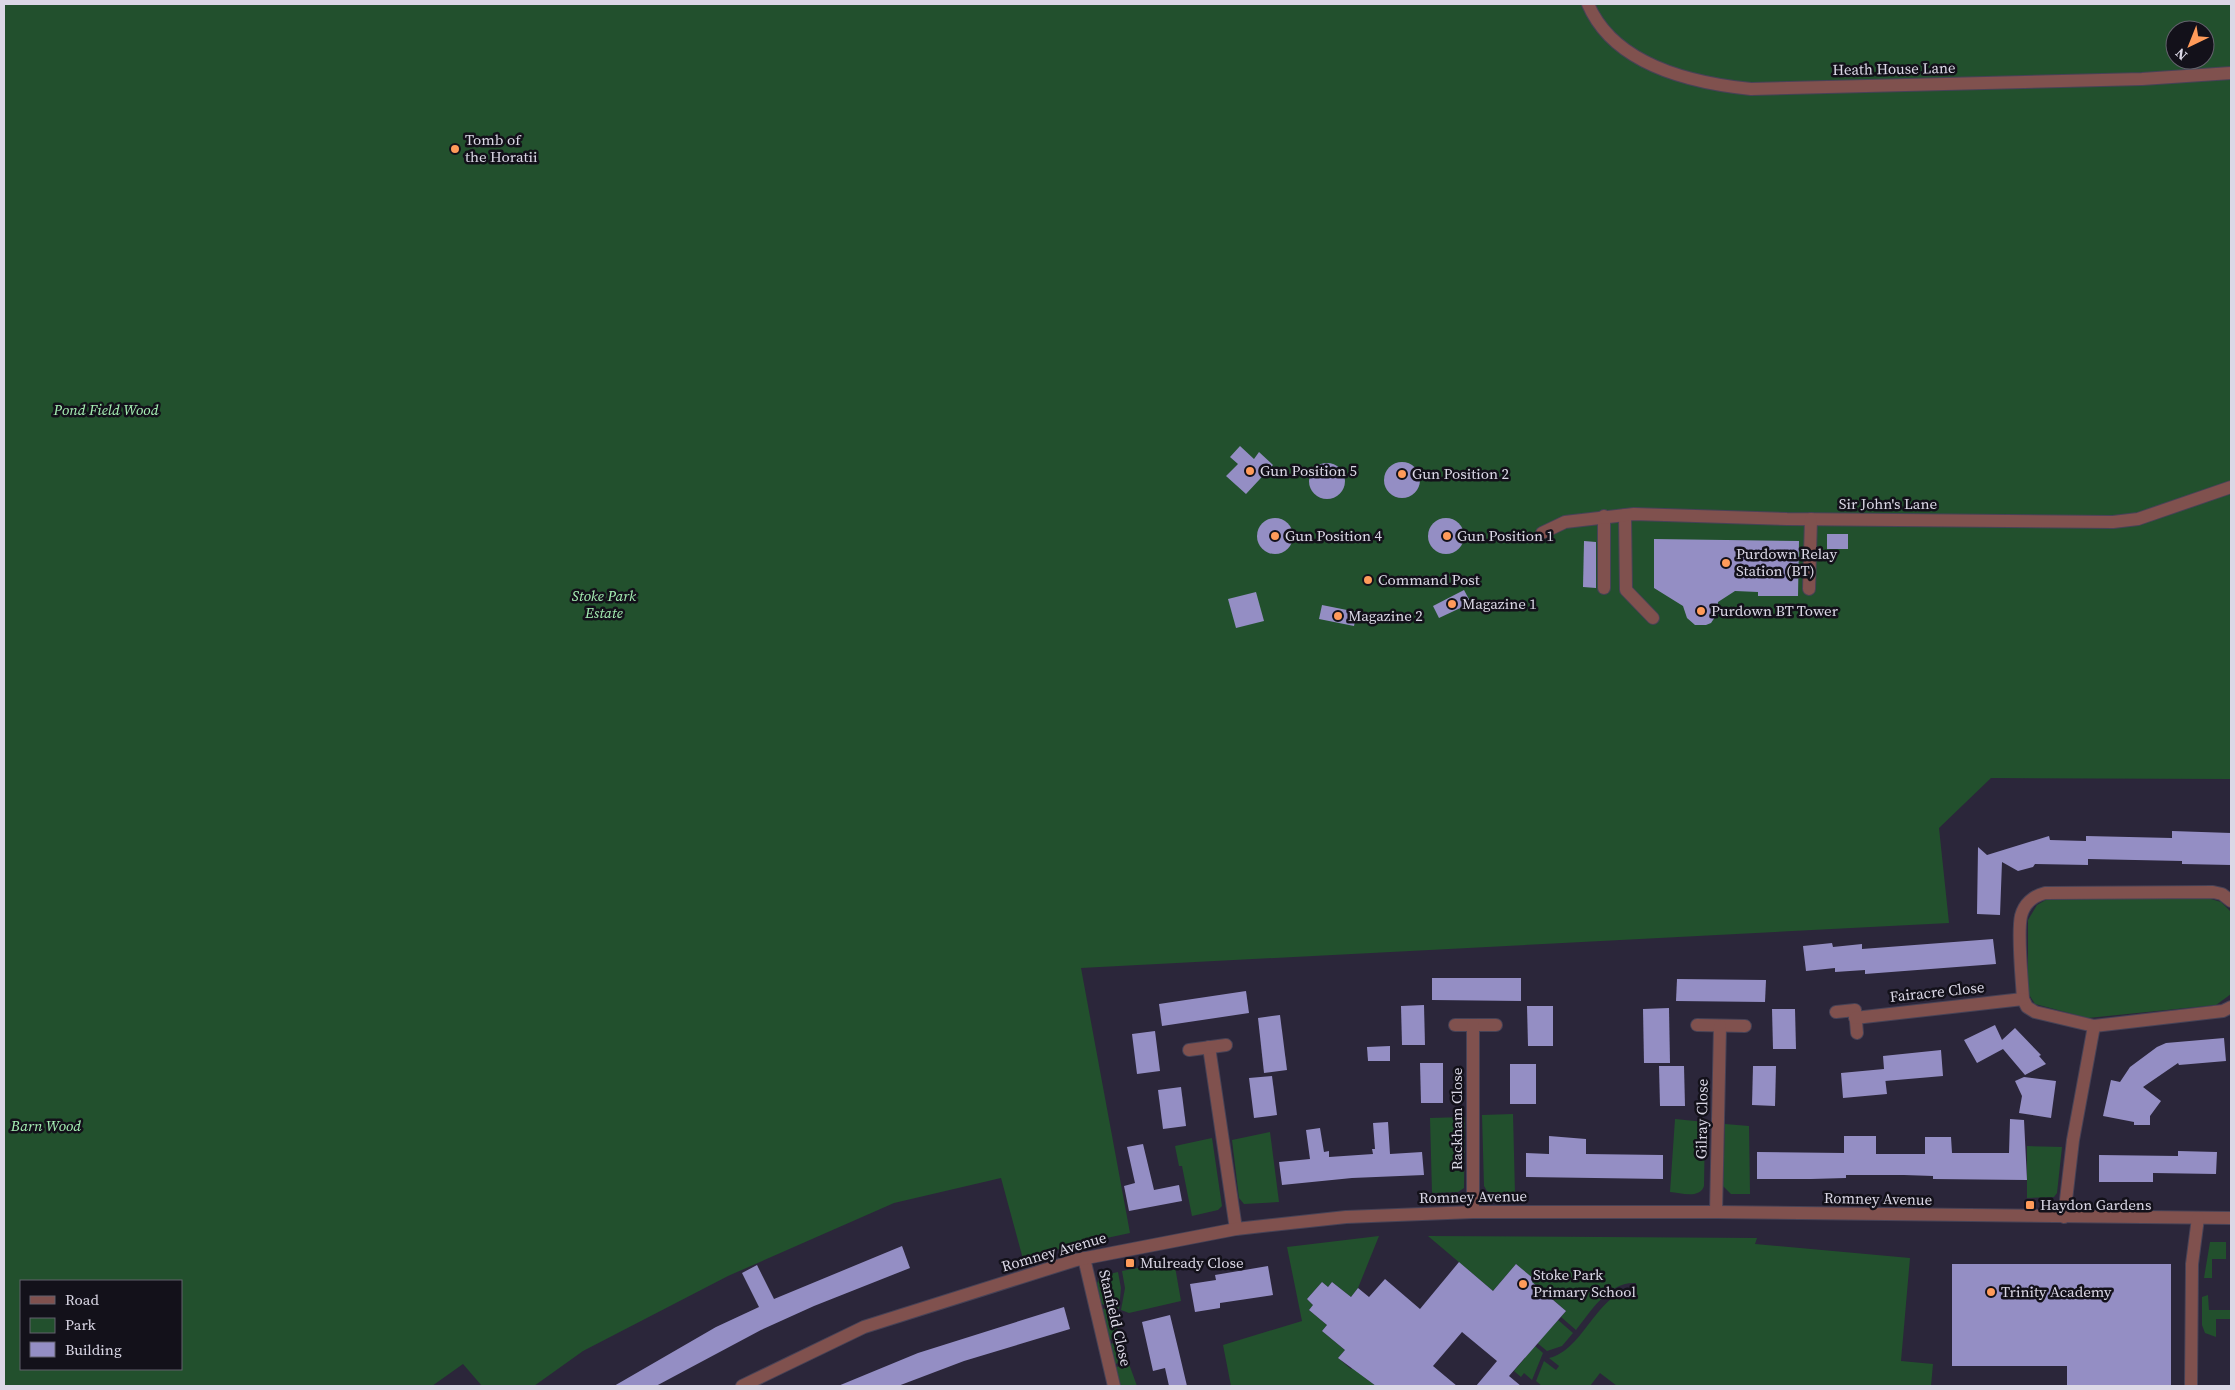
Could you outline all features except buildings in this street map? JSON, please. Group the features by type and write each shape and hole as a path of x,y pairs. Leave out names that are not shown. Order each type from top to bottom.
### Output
{"street":[{"name":"Heath House Lane","path":"1588,4 1594,19 1621,46 1649,63 1692,79 1730,87 1761,88 2142,79 2231,73"},
{"name":"Sir John's Lane","path":"1542,533 1565,522 1624,515 2113,522 2138,518 2231,488"},
{"path":"1624,515 1626,590 1653,618"},
{"path":"1604,516 1604,588"},
{"path":"1809,589 1812,519"},
{"path":"2231,901 2222,894 2213,892 2039,894 2028,902 2020,918 2023,999 2028,1007 2035,1012 2094,1026 2223,1011 2231,1007"},
{"name":"Fairacre Close","path":"1836,1012 1855,1010 1855,1018 2023,999"},
{"path":"1855,1018 1857,1034"},
{"path":"1455,1025 1496,1025"},
{"name":"Rackham Close","path":"1473,1025 1473,1212"},
{"path":"1697,1025 1745,1026"},
{"name":"Gilray Close","path":"1716,1212 1720,1026"},
{"path":"2064,1217 2076,1122 2094,1026"},
{"path":"1189,1050 1226,1045"},
{"path":"1209,1047 1236,1229"},
{"name":"Romney Avenue","path":"742,1386 864,1327 1084,1258 1236,1229 1346,1217 1473,1212 1716,1212 2231,1218"},
{"path":"2191,1386 2192,1264 2198,1218"},
{"name":"Stanfield Close","path":"1084,1258 1114,1386"}],"green space":[{"name":"Stoke Park Estate","path":"4,4 2231,4 2231,779 1991,778 1939,828 1949,923 1081,968 1130,1233 1074,1245 1023,1259 1001,1178 894,1203 728,1276 583,1351 534,1386 482,1386 463,1364 432,1386 4,1386"},
{"path":"2049,898 2211,899 2221,902 2231,912 2231,994 2216,1005 2088,1018 2035,1004 2028,993 2028,920 2037,905"},
{"path":"1513,1114 1515,1194 1492,1193 1487,1191 1484,1186 1482,1115"},
{"path":"1465,1117 1464,1188 1458,1192 1432,1193 1430,1118"},
{"path":"1675,1119 1705,1122 1704,1186 1699,1193 1670,1192"},
{"path":"1725,1124 1749,1126 1750,1194 1731,1194 1723,1186"},
{"path":"1270,1132 1279,1202 1244,1204 1239,1198 1232,1140"},
{"path":"1212,1138 1222,1206 1218,1210 1192,1216 1182,1166 1179,1166 1175,1146"},
{"path":"2027,1146 2062,1147 2057,1193 2054,1197 2027,1198"},
{"path":"1379,1236 1358,1288 1351,1297 1332,1282 1328,1287 1322,1282 1307,1299 1313,1305 1309,1310 1327,1325 1322,1331 1345,1350 1338,1358 1351,1369 1358,1361 1365,1378 1376,1386 1231,1386 1223,1345 1302,1321 1287,1247"},
{"path":"1428,1236 1757,1238 1755,1244 1910,1258 1901,1361 1933,1364 1931,1386 1617,1386 1600,1373 1590,1386 1542,1386 1536,1381 1544,1361 1556,1370 1559,1366 1549,1358 1562,1353 1572,1344 1611,1299 1623,1292 1636,1290 1636,1283 1617,1287 1609,1292 1594,1306 1576,1330 1561,1317 1566,1311 1542,1290 1552,1327 1558,1320 1573,1333 1562,1346 1547,1351 1507,1318 1533,1279 1516,1264 1493,1291"},
{"path":"2210,1242 2226,1242 2226,1259 2212,1259 2212,1278 2204,1278"},
{"path":"1174,1261 1181,1301 1129,1313 1121,1310 1125,1288 1122,1271"},
{"path":"1118,1272 1121,1288 1119,1309 1101,1304 1097,1283 1101,1276"},
{"path":"2208,1295 2209,1310 2231,1310 2231,1319 2216,1319 2216,1337 2205,1333 2202,1325 2202,1297"},
{"path":"1101,1308 1118,1312 1116,1320 1119,1338 1108,1340"},
{"path":"1120,1342 1128,1361 1115,1364 1109,1344"},
{"path":"1535,1346 1543,1353 1532,1380 1524,1373 1521,1377 1514,1371"},
{"path":"1129,1364 1137,1386 1121,1386 1116,1367"}],"place":[{"name":"Tomb of the Horatii","path":"455,149"},
{"name":"Gun Position 5","path":"1250,471"},
{"name":"Gun Position 2","path":"1402,474"},
{"name":"Gun Position 4","path":"1275,536"},
{"name":"Gun Position 1","path":"1447,536"},
{"name":"Purdown Relay Station (BT)","path":"1726,563"},
{"name":"Command Post","path":"1368,580"},
{"name":"Magazine 1","path":"1452,604"},
{"name":"Purdown BT Tower","path":"1701,611"},
{"name":"Magazine 2","path":"1338,616"},
{"name":"Haydon Gardens","path":"2030,1205"},
{"name":"Mulready Close","path":"1130,1263"},
{"name":"Stoke Park Primary School","path":"1523,1284"},
{"name":"Trinity Academy","path":"1991,1292"}],"park label":[{"name":"Pond Field Wood","path":"106,410"},
{"name":"Barn Wood","path":"46,1126"}]}
